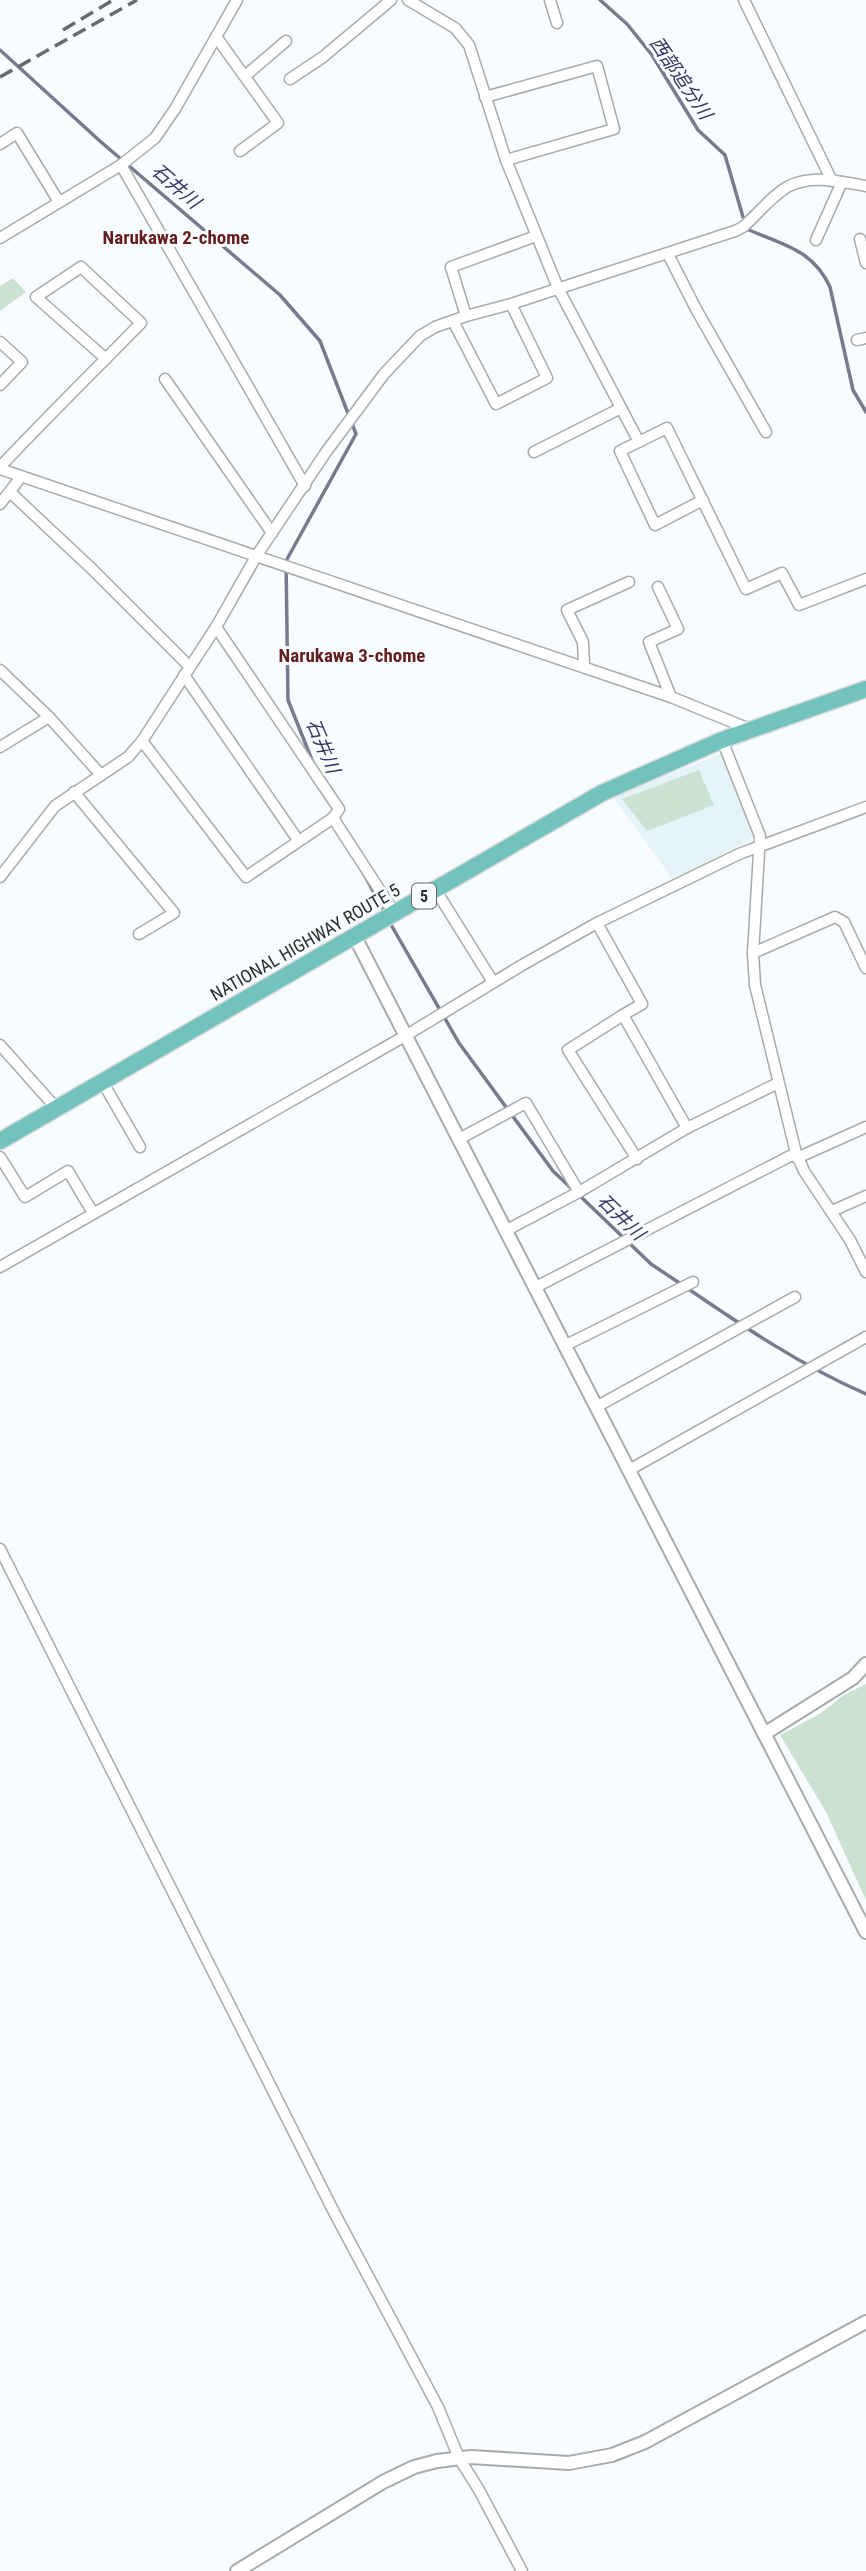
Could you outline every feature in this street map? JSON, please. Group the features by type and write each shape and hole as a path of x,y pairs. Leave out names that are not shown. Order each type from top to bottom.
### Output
{"highway":[{"name":"NATIONAL HIGHWAY ROUTE 5","path":"0,1141 602,793 722,740 866,689"}],"street":[{"path":"0,238 121,165 155,138 175,109 237,0"},
{"path":"290,79 323,57 391,0"},
{"path":"408,0 454,28 469,45 506,160 558,288 639,442"},
{"path":"550,0 557,23"},
{"path":"744,0 837,181 816,240"},
{"path":"217,38 278,123 240,151"},
{"path":"245,76 286,41"},
{"path":"485,97 597,66 614,129 506,160"},
{"path":"0,144 17,133 59,202"},
{"path":"121,165 305,486"},
{"path":"0,877 55,806 128,757 142,741 216,627 257,555 326,452 384,374 420,336 435,327 466,316 668,254 743,227 788,187 806,180 866,186"},
{"path":"466,316 451,267 536,236"},
{"path":"860,239 866,263"},
{"path":"668,254 766,432"},
{"path":"106,359 36,297 81,267 141,323 106,359 71,393 0,468 671,697 752,730"},
{"path":"453,321 496,404 547,378 511,304"},
{"path":"0,342 22,362 0,385"},
{"path":"165,379 272,533"},
{"path":"534,452 621,408"},
{"path":"703,500 655,525 620,452 667,428 703,500 746,589 782,573 799,605 866,579"},
{"path":"0,504 21,477"},
{"path":"11,493 93,569 187,671 298,840"},
{"path":"584,667 583,642 567,610 629,582"},
{"path":"658,587 678,629 649,642 671,697"},
{"path":"142,741 246,877 333,818 339,809 216,627"},
{"path":"0,670 49,717 102,775"},
{"path":"0,747 49,717"},
{"path":"722,740 760,836 753,953 755,985 796,1155 863,1257 866,1272"},
{"path":"74,792 174,913 139,934"},
{"path":"0,1267 597,923 739,854 866,807"},
{"path":"333,818 394,912"},
{"path":"435,889 493,982"},
{"path":"753,953 835,917 844,922 866,968"},
{"path":"597,923 642,1004 568,1050 637,1159"},
{"path":"354,935 866,1932"},
{"path":"623,1015 687,1128"},
{"path":"0,1045 57,1109"},
{"path":"102,1081 140,1147"},
{"path":"505,1231 579,1192 687,1128 778,1083"},
{"path":"458,1139 526,1102 579,1192"},
{"path":"534,1288 796,1155 866,1127"},
{"path":"0,1157 25,1197 68,1171 93,1213"},
{"path":"832,1211 866,1196"},
{"path":"564,1346 693,1282"},
{"path":"596,1407 795,1297"},
{"path":"629,1470 866,1337"},
{"path":"0,1549 335,2214 438,2407 459,2458 522,2571"},
{"path":"764,1734 853,1678 866,1664"},
{"path":"237,2571 383,2482 414,2468 459,2458 507,2458 569,2463 612,2455 645,2442 866,2322"}],"shaded area":[{"path":"721,753 756,837 673,879 613,798"}],"green space":[{"path":"13,278 26,292 0,311 0,286"},
{"path":"699,770 714,805 647,831 622,799"},
{"path":"866,1684 866,1900 826,1812 780,1735"}],"waterway":[{"name":"西部追分川","path":"600,0 627,24 652,55 698,130 725,155 743,217"},
{"name":"石井川","path":"0,50 101,142 280,295 320,341 356,434 286,561 288,700 314,765"},
{"name":"西部追分川","path":"749,230 796,250 823,275 830,287 853,390 866,412"},
{"name":"石井川","path":"360,867 385,913"},
{"name":"石井川","path":"390,923 459,1043 553,1171 573,1190"},
{"name":"石井川","path":"579,1195 651,1264 681,1284"},
{"name":"石井川","path":"687,1288 796,1358 866,1394"}],"railway":[{"path":"63,30 113,0"},
{"path":"0,77 137,0"}],"district":[{"name":"Narukawa 2-chome","path":"176,237"},
{"name":"Narukawa 3-chome","path":"352,655"}]}
